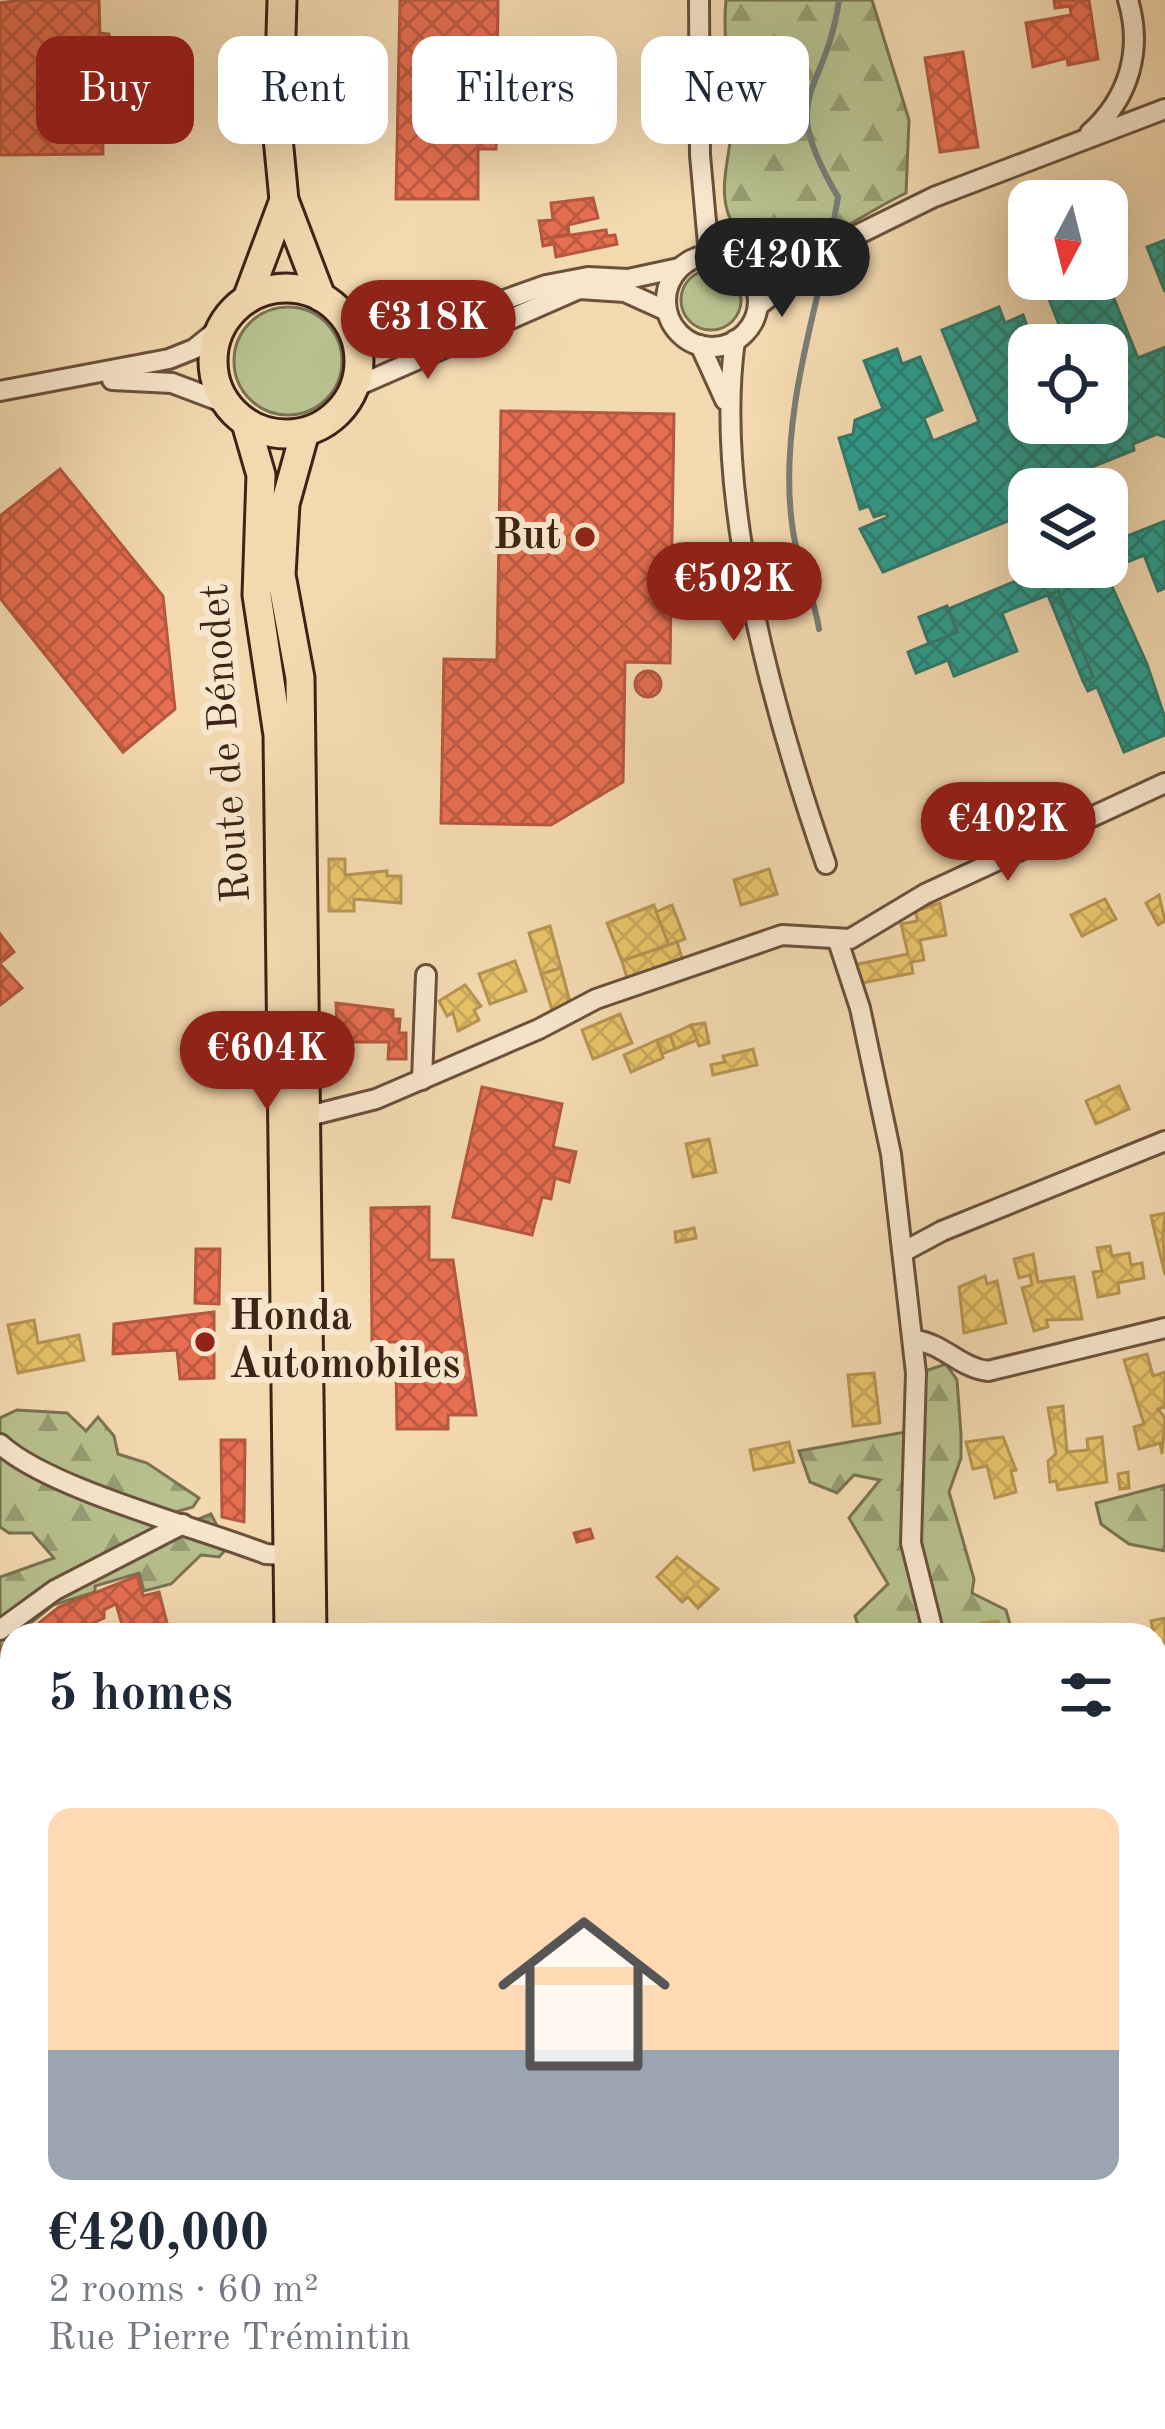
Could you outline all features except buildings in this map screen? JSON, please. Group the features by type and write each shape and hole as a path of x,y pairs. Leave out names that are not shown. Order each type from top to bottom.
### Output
{"main road":[{"path":"282,0 278,138 284,200 331,305 358,348 355,387 336,415 305,432 264,432 236,413 212,366 220,328 247,299 284,200"},
{"path":"247,299 284,288 331,305"},
{"name":"Route de Bénodet","path":"236,413 261,475 256,579 277,718 288,1623"},
{"name":"Route de Bénodet","path":"305,432 285,504 281,575 300,678 309,1623"}],"street":[{"path":"699,0 700,155 709,255"},
{"path":"1082,140 1118,99 1132,67 1135,33 1128,0"},
{"path":"331,305 426,328 566,280 628,279 680,268 709,255 740,264 786,266 828,251 934,196 1165,109"},
{"path":"758,306 828,251"},
{"path":"740,264 757,290 758,306 752,322 735,340 728,404 762,644 826,864"},
{"path":"667,311 670,281 680,268"},
{"path":"355,387 579,289 625,292 667,311 683,336 700,345 735,340"},
{"path":"0,392 183,354 220,328"},
{"path":"700,345 728,404"},
{"path":"53,383 155,381 194,388 236,413"},
{"path":"283,1150 290,1127 305,1117 344,1111 596,999 782,935 812,933 838,941 874,926 925,893 1165,783"},
{"path":"838,941 874,1069 903,1252 914,1340 911,1543 931,1623"},
{"path":"422,1079 426,975"},
{"path":"283,979 293,1010 295,1108 305,1117"},
{"path":"903,1252 942,1231 1165,1141"},
{"path":"914,1340 940,1345 974,1369 988,1371 1165,1328"},
{"path":"0,1444 34,1468 266,1554 284,1555 298,1568 307,1623"},
{"path":"10,1623 55,1590 183,1524"}],"green space":[{"path":"726,0 872,0 909,120 906,193 840,230 806,240 762,233 731,221 725,195 730,144 809,144 809,36 725,36"},
{"path":"711,270 732,279 741,300 732,321 711,330 690,321 681,300 690,279"},
{"path":"288,307 326,323 342,361 326,399 288,415 250,399 234,361 250,323"},
{"path":"946,1364 957,1380 961,1458 949,1492 974,1579 972,1593 1006,1610 1010,1623 857,1623 855,1616 888,1584 849,1518 880,1480 854,1475 837,1493 810,1482 799,1451 911,1431 925,1371"},
{"path":"17,1410 67,1413 86,1431 98,1417 114,1436 118,1454 147,1463 199,1498 193,1507 165,1515 194,1521 211,1514 228,1547 219,1557 201,1555 171,1584 144,1591 139,1573 53,1605 31,1623 0,1623 0,1577 54,1558 32,1533 9,1533 0,1527 0,1418"},
{"path":"1165,1485 1165,1551 1129,1544 1101,1524 1096,1503"}],"waterway":[{"path":"830,243 838,197 819,162 807,114 839,0"},
{"path":"819,629 793,531 789,462 797,392 827,256"}],"place":[{"name":"But","path":"585,537"},
{"name":"Honda Automobiles","path":"205,1342"}]}
